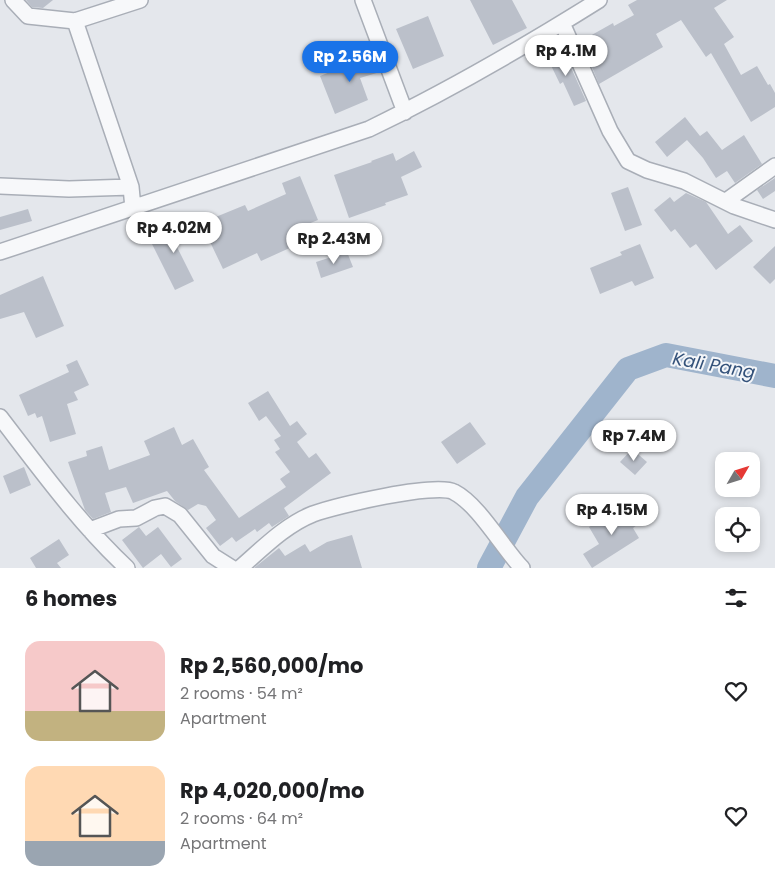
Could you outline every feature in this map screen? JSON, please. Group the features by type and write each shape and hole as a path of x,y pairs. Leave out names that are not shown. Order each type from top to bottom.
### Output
{"street":[{"path":"13,0 28,16 75,21 140,0"},
{"path":"363,0 405,112"},
{"path":"0,252 369,129 405,112 599,0"},
{"path":"75,21 131,187 133,208"},
{"path":"562,23 610,130 628,161 647,170 684,181 734,206 775,220"},
{"path":"726,201 775,166"},
{"path":"0,186 69,189 131,187"},
{"path":"0,416 49,481 90,530 127,568"},
{"path":"240,568 284,531 312,514 365,500 436,489 454,492 470,504 519,565"},
{"path":"90,530 119,519 136,518 164,506 180,515 213,556 232,568"}],"building":[{"path":"26,0 53,0 43,8 32,7"},
{"path":"470,0 512,0 527,28 493,45"},
{"path":"637,0 727,0 714,8 734,37 724,44 741,75 757,66 775,93 775,107 751,122 711,53 706,57 681,20 656,34 663,47 599,84 581,41 613,23 614,26 634,15 628,5"},
{"path":"428,16 444,56 413,69 396,29"},
{"path":"554,48 564,65 569,63 586,101 574,106 563,82 560,84 545,53"},
{"path":"372,50 380,72 360,78 368,100 335,114 320,76 360,60 358,54"},
{"path":"685,117 700,136 707,131 722,150 744,135 762,164 735,183 727,171 716,178 703,158 687,140 667,157 655,142"},
{"path":"414,151 422,167 401,177 408,195 349,218 334,175 393,153 396,161"},
{"path":"300,176 318,220 288,232 294,246 261,261 257,253 223,269 201,223 245,205 248,211 286,194 282,183"},
{"path":"775,178 775,191 763,199 757,190"},
{"path":"628,187 642,225 625,231 611,193"},
{"path":"686,193 706,202 728,234 740,225 753,241 716,270 696,244 690,248 675,229 671,232 654,210 670,197 674,202"},
{"path":"28,209 32,221 0,230 0,217"},
{"path":"188,217 196,230 175,243 194,281 175,290 150,240 178,227 177,224"},
{"path":"640,244 654,278 635,286 632,281 600,294 590,268 622,255 620,252"},
{"path":"775,246 775,279 770,284 753,267"},
{"path":"347,252 353,267 321,278 316,262"},
{"path":"43,276 64,326 36,338 24,312 0,319 0,295"},
{"path":"77,360 89,385 74,392 78,400 67,404 76,434 50,442 42,416 37,418 35,413 28,416 19,395 69,372 66,365"},
{"path":"268,391 290,426 297,421 307,434 297,442 309,458 316,453 331,473 284,508 289,516 272,527 269,523 257,532 255,529 236,542 232,537 220,546 206,528 216,520 206,506 198,504 188,510 175,501 167,491 133,503 126,487 105,493 111,512 93,519 85,510 68,462 87,456 86,451 102,446 109,470 150,455 144,441 174,427 182,445 193,439 209,467 204,470 239,518 286,487 280,479 290,472 275,452 280,449 274,440 281,436 266,416 259,421 248,403"},
{"path":"470,422 486,444 457,464 441,442"},
{"path":"632,449 647,462 635,475 620,462"},
{"path":"24,467 31,485 10,494 3,476"},
{"path":"624,505 637,525 633,528 639,538 592,568 583,554 599,544 589,527"},
{"path":"139,527 146,536 158,527 182,559 171,567 161,554 143,568 122,540"},
{"path":"352,535 362,568 254,568 279,548 285,556 305,544 310,552 327,542"},
{"path":"59,539 69,555 57,563 61,568 36,568 30,558"}],"waterway":[{"name":"Kali Pang","path":"489,568 527,497 628,369 666,355 775,376"}]}
